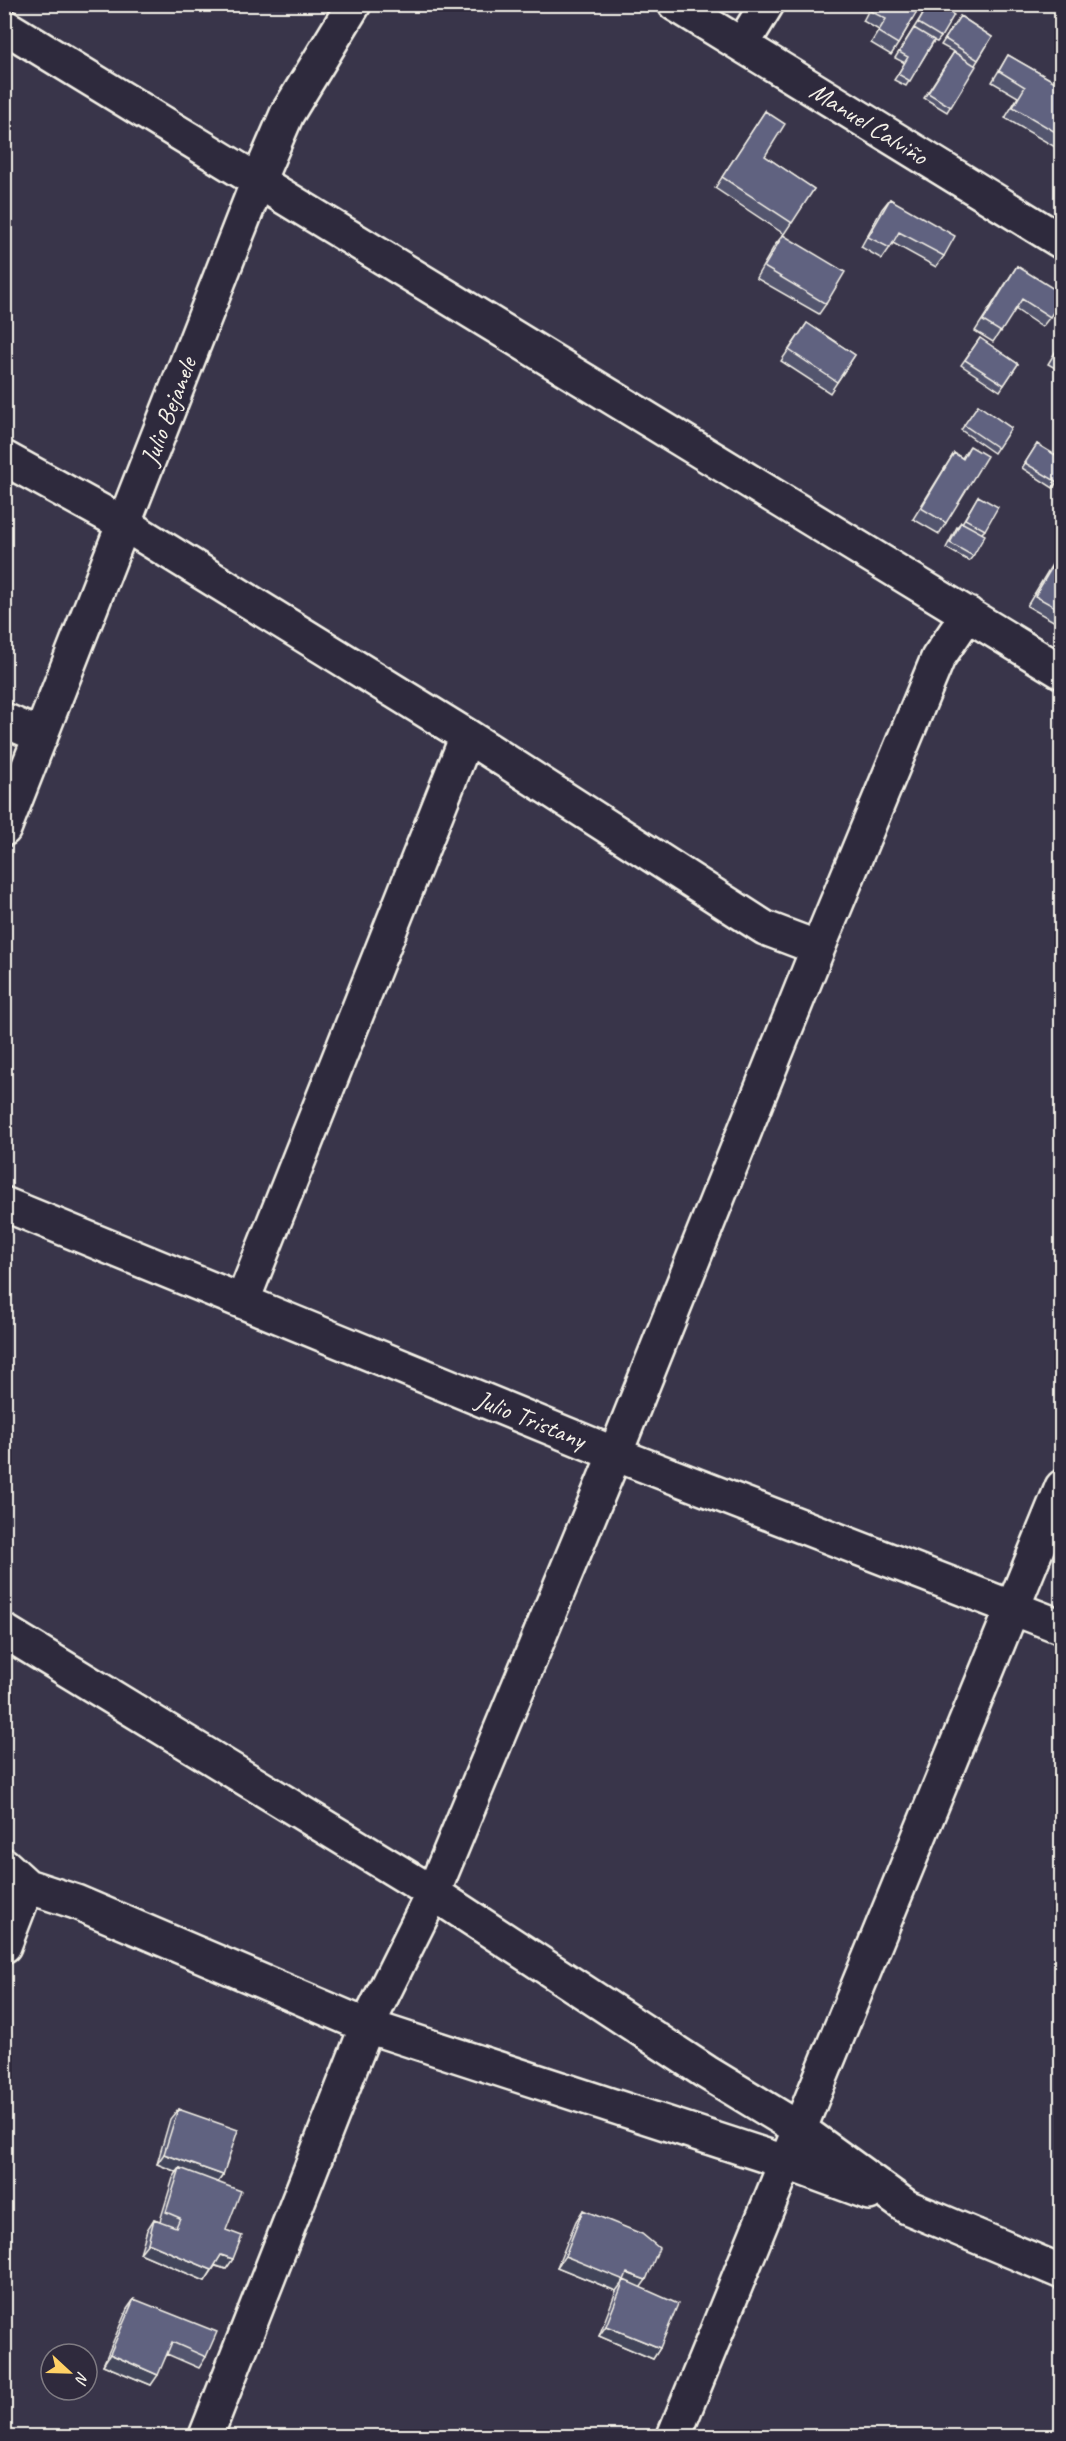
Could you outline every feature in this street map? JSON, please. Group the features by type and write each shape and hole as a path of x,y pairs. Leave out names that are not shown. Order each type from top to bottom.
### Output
{"street":[{"name":"Julio Bejanele","path":"4,829 258,181 287,114 354,4"},
{"name":"Manuel Calviño","path":"675,4 1062,242"},
{"path":"742,45 767,4"},
{"path":"4,26 1062,672"},
{"path":"4,458 124,524 467,736 765,928 818,948"},
{"path":"212,2435 367,2026 433,1893 615,1454 818,948 938,658 968,614"},
{"path":"4,720 41,736"},
{"path":"243,1300 467,736"},
{"name":"Julio Tristany","path":"4,1204 615,1454 1062,1627"},
{"path":"674,2436 784,2162 1062,1487"},
{"path":"4,1631 433,1893 706,2072 798,2128 907,2207"},
{"path":"4,1946 16,1875 367,2026 784,2162 907,2207 1062,2272"}],"building":[{"path":"874,4 921,4 898,44 878,32 886,19 870,11"},
{"path":"929,4 937,4 954,15 941,37 918,23"},
{"path":"960,16 992,37 978,60 945,39"},
{"path":"914,28 934,40 910,81 898,74 908,57 899,52"},
{"path":"954,52 976,66 951,107 928,93"},
{"path":"1008,55 1062,86 1062,136 1013,107 1025,87 999,71"},
{"path":"765,111 785,124 765,156 814,189 792,223 722,177"},
{"path":"890,199 955,236 944,256 899,232 890,248 868,237"},
{"path":"783,235 845,272 826,304 764,267"},
{"path":"1017,266 1062,294 1062,299 1050,317 1022,299 1001,332 983,321"},
{"path":"807,323 855,355 837,382 789,350"},
{"path":"980,338 1018,364 1004,385 965,360"},
{"path":"1062,343 1062,357 1055,353"},
{"path":"978,405 1011,428 998,448 964,425"},
{"path":"1037,444 1062,459 1062,474 1057,482 1025,463"},
{"path":"970,446 987,456 946,523 921,508 954,453 963,459"},
{"path":"978,496 998,507 985,530 965,519"},
{"path":"961,522 985,535 973,556 950,543"},
{"path":"1062,550 1062,611 1035,596"},
{"path":"178,2109 238,2130 223,2175 164,2154"},
{"path":"180,2168 241,2191 226,2230 242,2236 233,2259 221,2255 212,2270 148,2243 154,2219 176,2227 180,2218 166,2212"},
{"path":"583,2210 642,2234 659,2248 646,2280 627,2273 624,2280 565,2256"},
{"path":"624,2280 678,2304 660,2348 606,2326"},
{"path":"134,2299 217,2332 206,2357 172,2342 158,2375 110,2354"}]}
